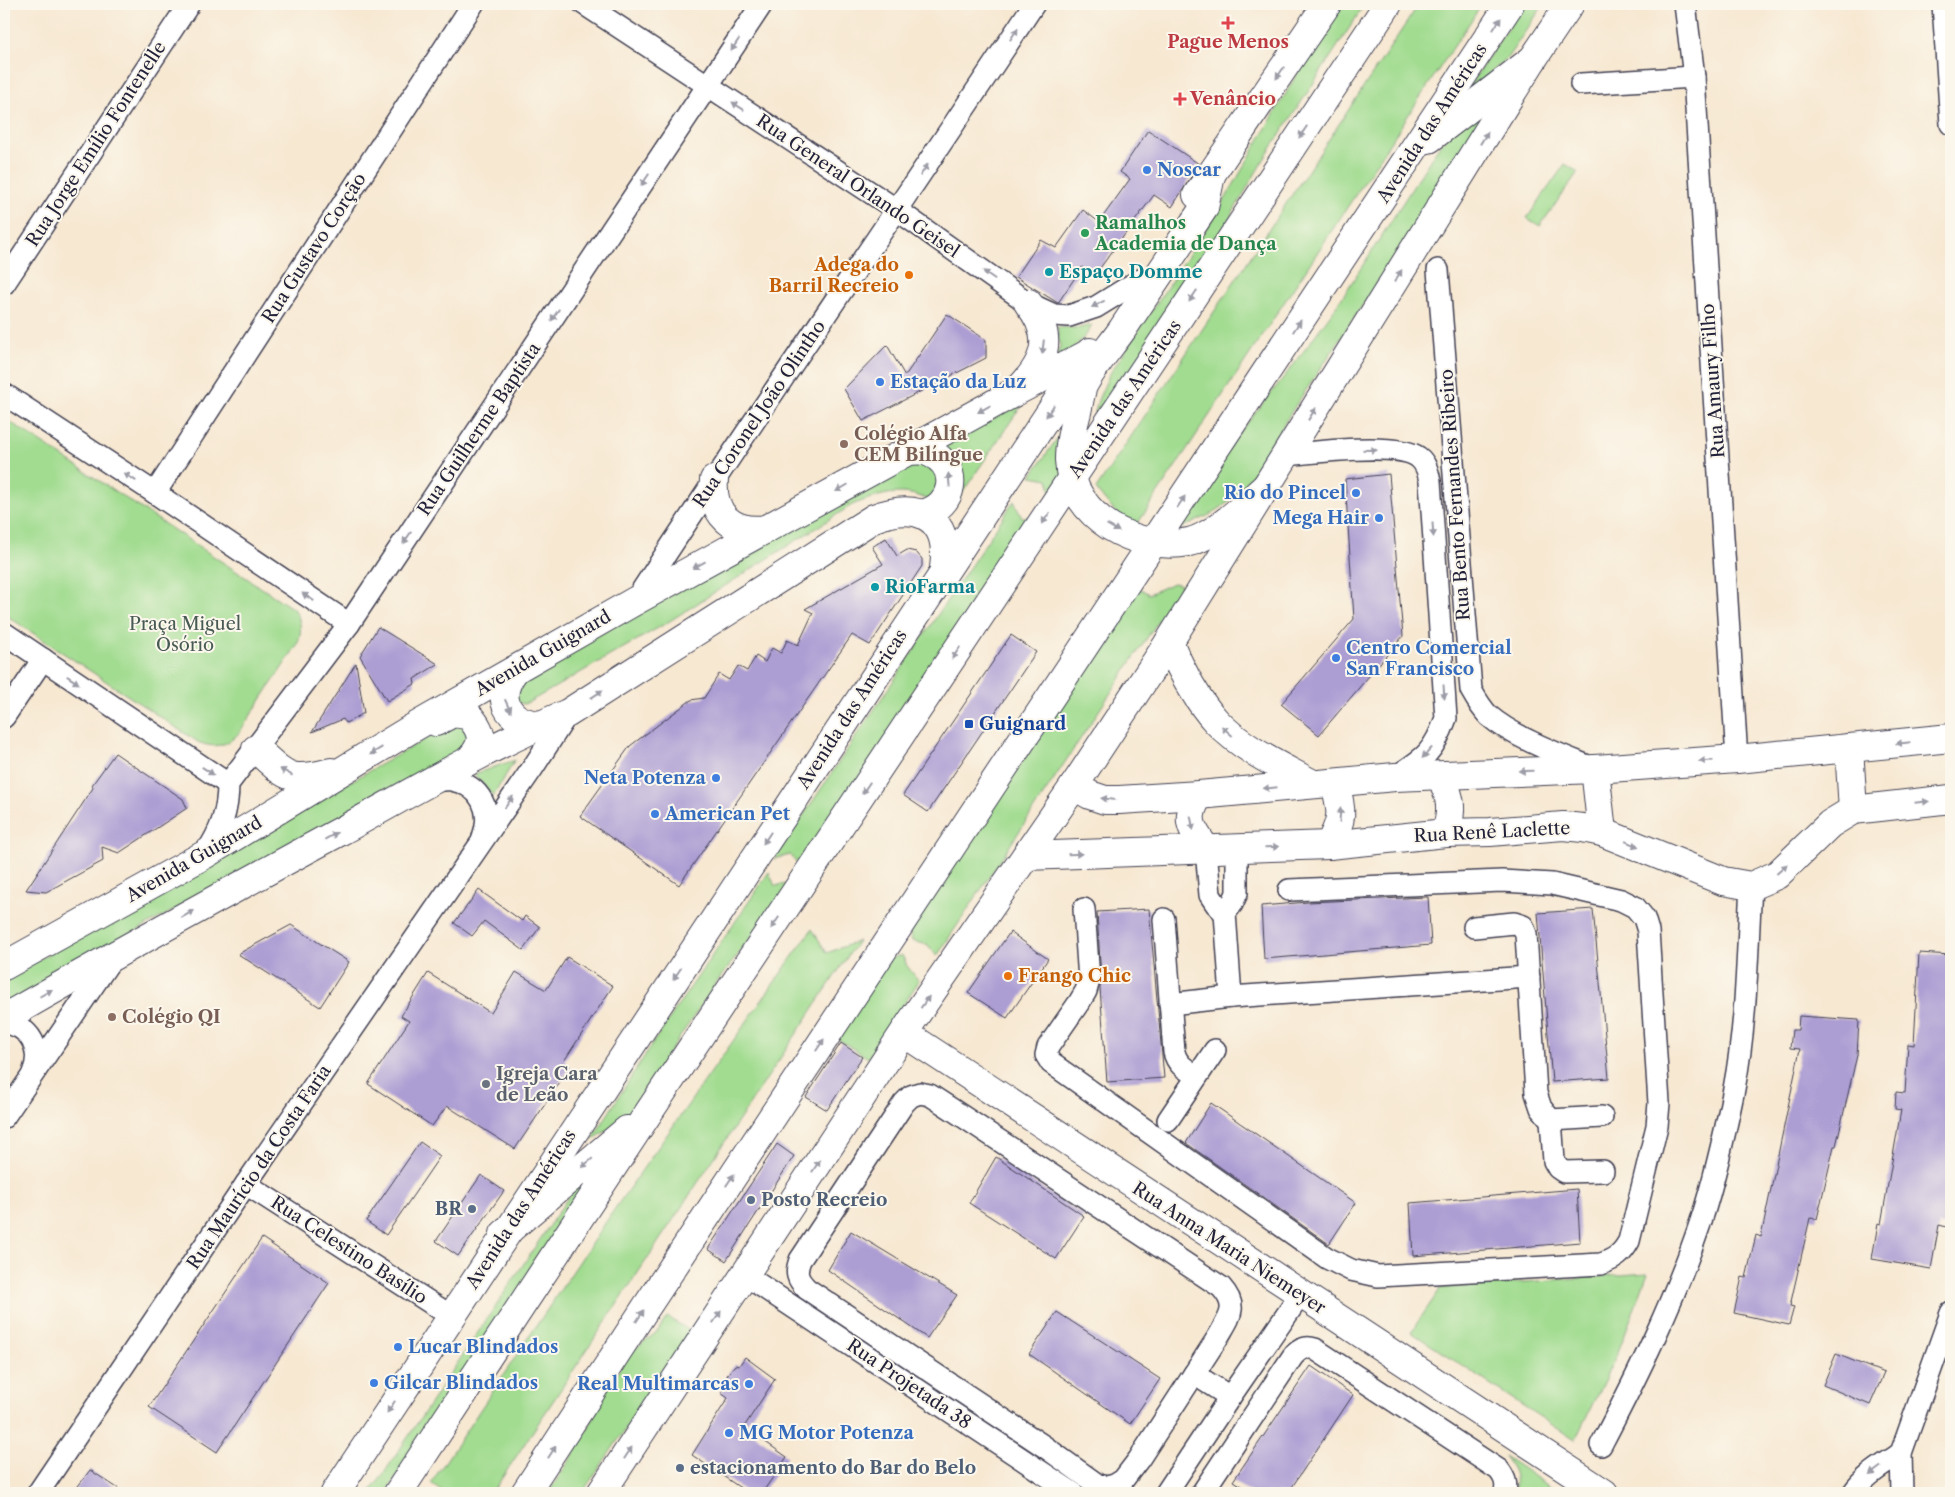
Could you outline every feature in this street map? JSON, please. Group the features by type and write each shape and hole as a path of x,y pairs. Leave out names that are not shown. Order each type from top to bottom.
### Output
{"main road":[{"name":"Avenida das Américas","path":"335,1493 944,568 1327,4"},
{"path":"1326,99 1327,78 1332,67 1374,4"},
{"name":"Avenida das Américas","path":"398,1493 651,1109 1388,4"},
{"name":"Avenida das Américas","path":"530,1488 661,1284 1510,4"},
{"path":"601,1493 904,1033 1074,786 1169,642 1533,59 1570,4"},
{"path":"1412,152 1533,59"},
{"path":"1211,175 1204,208 1083,387 1074,422 1069,461 1078,491 1088,508 1099,519 1109,527 1136,539 1154,542 1172,544 1190,542 1213,531 1268,485"},
{"path":"1017,391 1031,376 1040,362 1044,347 1044,330 1038,315 1028,302"},
{"name":"Avenida Guignard","path":"4,966 204,854 411,730 634,601 906,451 1089,354"},
{"path":"906,451 919,450 930,453 940,460 948,471 951,483 948,494 941,505 930,512 922,514"},
{"path":"714,480 712,492 722,515 742,529 754,531 766,529"},
{"path":"4,1018 115,953 467,762 568,713 874,518 889,512 904,510 922,514 936,525 944,537 946,553 944,568"},
{"path":"1169,642 1183,672 1202,704 1232,736 1275,764 1324,783 1340,806 1341,818 1329,845"},
{"path":"515,670 507,680 505,687 504,694 507,707 515,718 527,724 540,725"},
{"path":"411,730 422,729 453,713 468,715 478,725 481,738 478,752 467,762"},
{"path":"1074,786 1090,795 1105,800 1199,795 1395,777 1595,769 1951,738"},
{"path":"1849,748 1853,810"},
{"path":"256,749 285,774 300,778 349,767"},
{"path":"1595,769 1602,832"},
{"path":"1440,776 1450,796 1452,808 1446,833"},
{"path":"1199,795 1192,807 1189,819 1193,830 1206,849"},
{"path":"1751,886 1777,875 1830,824 1853,810 1951,799"},
{"name":"Rua Renê Laclette","path":"1026,856 1329,845 1446,833 1490,832 1563,826 1602,832 1723,881 1751,886"},
{"name":"Rua Anna Maria Niemeyer","path":"904,1033 1604,1493"},
{"path":"504,1234 651,1109"}],"street":[{"name":"Rua Jorge Emílio Fontenelle","path":"4,284 188,4"},
{"name":"Rua Gustavo Corção","path":"155,493 473,4"},
{"name":"Rua General Orlando Geisel","path":"584,4 898,210 1028,302 1054,315 1069,316 1096,306 1140,280"},
{"name":"Rua Guilherme Baptista","path":"228,784 349,624 762,4"},
{"name":"Rua Coronel João Olintho","path":"634,601 898,210 1034,4"},
{"name":"Rua Amaury Filho","path":"1685,4 1694,77 1737,758"},
{"path":"1943,4 1951,124"},
{"path":"1581,84 1694,77"},
{"name":"Rua Bento Fernandes Ribeiro","path":"1438,270 1471,690 1490,716 1509,729 1547,749 1595,769"},
{"path":"4,394 349,624"},
{"name":"Rua Bento Fernandes Ribeiro","path":"1287,455 1333,449 1406,451 1419,457 1427,468 1430,481 1446,718 1440,737 1431,751 1419,762 1395,777"},
{"path":"4,633 228,784 228,803 224,822 204,854"},
{"path":"4,717 43,660"},
{"name":"Rua Maurício da Costa Faria","path":"38,1493 246,1184 568,713"},
{"name":"Rua Maurício da Costa Faria","path":"431,782 450,779 466,784 479,795 486,810 487,826 481,842"},
{"path":"1225,913 1237,893 1237,848"},
{"path":"1206,849 1210,895 1225,913 1231,997"},
{"path":"1084,909 1088,985 1080,1001 1048,1047 1046,1055 1051,1064 1327,1258 1351,1270 1378,1276 1601,1264 1614,1260 1623,1252 1629,1241 1658,1126 1660,1103 1648,931 1644,918 1634,908 1621,900 1552,884 1502,881 1290,890"},
{"path":"1601,1445 1637,1375 1672,1296 1701,1221 1719,1154 1734,1088 1744,1021 1751,886"},
{"path":"1164,920 1174,1052 1180,1066 1197,1076"},
{"path":"1474,927 1514,923 1523,926 1526,934 1536,1093 1541,1108 1551,1120 1554,1161 1558,1168 1564,1172 1602,1171"},
{"path":"4,1117 115,953"},
{"path":"1170,1004 1231,997 1529,978"},
{"path":"4,1024 11,1024 21,1028 35,1044 36,1066 32,1076"},
{"path":"1168,1120 1215,1050"},
{"path":"920,1093 930,1095 1221,1287 1229,1295 1232,1306 1230,1317 1194,1374 1139,1459 1123,1480 1107,1487 1098,1484 807,1288 799,1280 796,1271 800,1260 904,1104 911,1096 920,1093"},
{"path":"1551,1120 1602,1117"},
{"name":"Rua Celestino Basílio","path":"246,1184 451,1316"},
{"name":"Rua Projetada 38","path":"745,1275 1073,1493"},
{"path":"1166,1493 1301,1294"},
{"path":"1902,1493 1902,1453 1951,1313"},
{"path":"1182,1471 1204,1490 1293,1356 1299,1350 1306,1347 1315,1349 1499,1470 1504,1476 1507,1485 1505,1493"},
{"path":"1194,1374 1230,1397"},
{"path":"1853,1493 1874,1471 1902,1453"}],"green space":[{"path":"1342,4 1365,4 1261,164 1198,272 1087,443 1098,400 1109,375 1223,203 1312,48"},
{"path":"1419,4 1482,4 1136,526 1114,510 1096,489"},
{"path":"1524,4 1544,4 1508,57 1458,103"},
{"path":"1514,72 1289,415 1246,484 1218,510 1176,530 1236,437 1295,363 1338,304 1441,143"},
{"path":"1565,164 1578,172 1540,226 1527,218"},
{"path":"1092,325 1089,331 1073,348 1058,359 1057,354 1060,347 1057,327 1079,328"},
{"path":"1028,396 948,514 924,498 913,494 902,493 878,496 852,505 665,624 531,701 524,704 515,701 510,684"},
{"name":"Praça Miguel Osório","path":"4,418 295,610 300,628 297,645 239,733 230,741 215,746 198,742 4,614"},
{"path":"1063,430 1065,476 1052,495 1048,479 1031,476"},
{"path":"1014,501 1022,517 1036,518 802,868 790,855 774,859"},
{"path":"1173,583 1182,585 937,956 928,945 912,941 909,930 1139,588 1149,594"},
{"path":"456,725 464,727 469,735 466,747 4,1005 4,979 321,801 346,784 447,727"},
{"path":"515,760 493,796 474,774"},
{"path":"769,872 775,886 793,883 717,982 625,1118 591,1141 652,1044"},
{"path":"812,929 827,953 858,941 492,1493 445,1493 431,1483 616,1207"},
{"path":"902,955 907,966 919,981 868,1058 836,1038 891,958"},
{"path":"613,1150 386,1493 369,1493 581,1178"},
{"path":"1648,1273 1618,1352 1575,1440 1411,1332 1441,1288"},
{"path":"667,1317 692,1332 582,1493 548,1493 580,1445 611,1381 631,1352 657,1332"},
{"path":"1504,1456 1559,1493 1514,1493 1516,1482 1514,1473"}],"building":[{"path":"1148,130 1199,164 1172,207 1154,195 1094,276 1082,267 1058,303 1016,277 1041,240 1056,248 1083,210 1099,222 1130,179 1120,172"},
{"path":"947,314 986,340 986,358 863,421 844,389 887,345 905,376"},
{"path":"1389,474 1403,636 1319,735 1281,704 1354,619 1345,479"},
{"path":"886,538 897,556 907,550 916,552 922,559 922,566 870,645 852,635 679,885 580,816 630,746 691,700 704,698 719,674 729,680 738,666 747,671 756,656 765,662 772,648 781,653 787,640 798,645 813,613 805,609 883,564 872,547"},
{"path":"378,627 438,664 414,679 415,684 387,701 360,656"},
{"name":"Guignard","path":"1011,635 1036,652 928,812 903,795"},
{"path":"356,663 364,713 346,723 343,719 312,732"},
{"path":"115,753 183,799 187,808 119,853 102,847 103,861 46,892 26,890 93,788 92,785"},
{"path":"479,890 522,921 525,916 540,927 523,950 484,921 472,936 454,923"},
{"path":"1428,897 1431,945 1264,959 1261,906"},
{"path":"1149,909 1164,1078 1107,1082 1097,912"},
{"path":"1593,909 1609,1078 1552,1082 1538,913"},
{"path":"291,925 349,962 320,1007 238,954"},
{"name":"Frango Chic","path":"1010,932 1048,959 1007,1018 968,993"},
{"path":"1919,953 1951,955 1951,1228 1939,1225 1931,1269 1872,1259 1878,1223 1881,1224 1901,1110 1895,1109 1896,1092 1905,1093 1908,1044 1914,1045"},
{"path":"567,957 613,986 564,1061 570,1067 515,1149 447,1106 432,1126 368,1084 409,1021 401,1016 428,973 491,1013 516,972 546,990"},
{"path":"1799,1016 1859,1020 1857,1055 1817,1219 1810,1218 1790,1306 1794,1307 1789,1325 1734,1313 1742,1277 1746,1278 1756,1235 1761,1237 1800,1049 1790,1048 1792,1030 1798,1030"},
{"path":"841,1043 862,1057 827,1110 806,1097"},
{"path":"1211,1103 1356,1203 1329,1244 1186,1143"},
{"path":"420,1142 440,1156 386,1235 366,1221"},
{"path":"777,1144 794,1156 726,1261 708,1249"},
{"path":"996,1157 1084,1216 1056,1259 969,1203"},
{"path":"481,1175 504,1191 458,1256 436,1241"},
{"path":"1577,1189 1580,1242 1413,1256 1410,1203"},
{"path":"851,1231 957,1295 927,1338 828,1270"},
{"path":"262,1238 329,1283 217,1452 149,1407"},
{"path":"1057,1312 1160,1379 1130,1424 1029,1354"},
{"path":"1836,1354 1884,1373 1870,1405 1823,1385"},
{"name":"MG Motor Potenza","path":"745,1357 775,1379 744,1427 787,1457 762,1493 748,1493 692,1455 728,1398 721,1393 726,1386 724,1382 729,1372 735,1365 739,1366"},
{"path":"1311,1366 1353,1395 1288,1493 1252,1493 1233,1481"},
{"path":"90,1470 125,1493 73,1493"}],"place":[{"name":"Pague Menos","path":"1228,23"},
{"name":"Venâncio","path":"1180,99"},
{"name":"Noscar","path":"1147,170"},
{"name":"Ramalhos Academia de Dança","path":"1085,233"},
{"name":"Espaço Domme","path":"1049,272"},
{"name":"Adega do Barril Recreio","path":"909,275"},
{"name":"Estação da Luz","path":"880,382"},
{"name":"Colégio Alfa CEM Bilíngue","path":"844,444"},
{"name":"Rio do Pincel","path":"1356,493"},
{"name":"Mega Hair","path":"1379,518"},
{"name":"RioFarma","path":"875,587"},
{"name":"Centro Comercial San Francisco","path":"1336,658"},
{"name":"Guignard","path":"969,724"},
{"name":"Neta Potenza","path":"716,778"},
{"name":"American Pet","path":"655,814"},
{"name":"Frango Chic","path":"1008,976"},
{"name":"Colégio QI","path":"112,1017"},
{"name":"Igreja Cara de Leão","path":"486,1084"},
{"name":"Posto Recreio","path":"751,1200"},
{"name":"BR","path":"472,1209"},
{"name":"Lucar Blindados","path":"398,1347"},
{"name":"Gilcar Blindados","path":"374,1383"},
{"name":"Real Multimarcas","path":"749,1384"},
{"name":"MG Motor Potenza","path":"729,1433"},
{"name":"estacionamento do Bar do Belo","path":"680,1468"}]}
